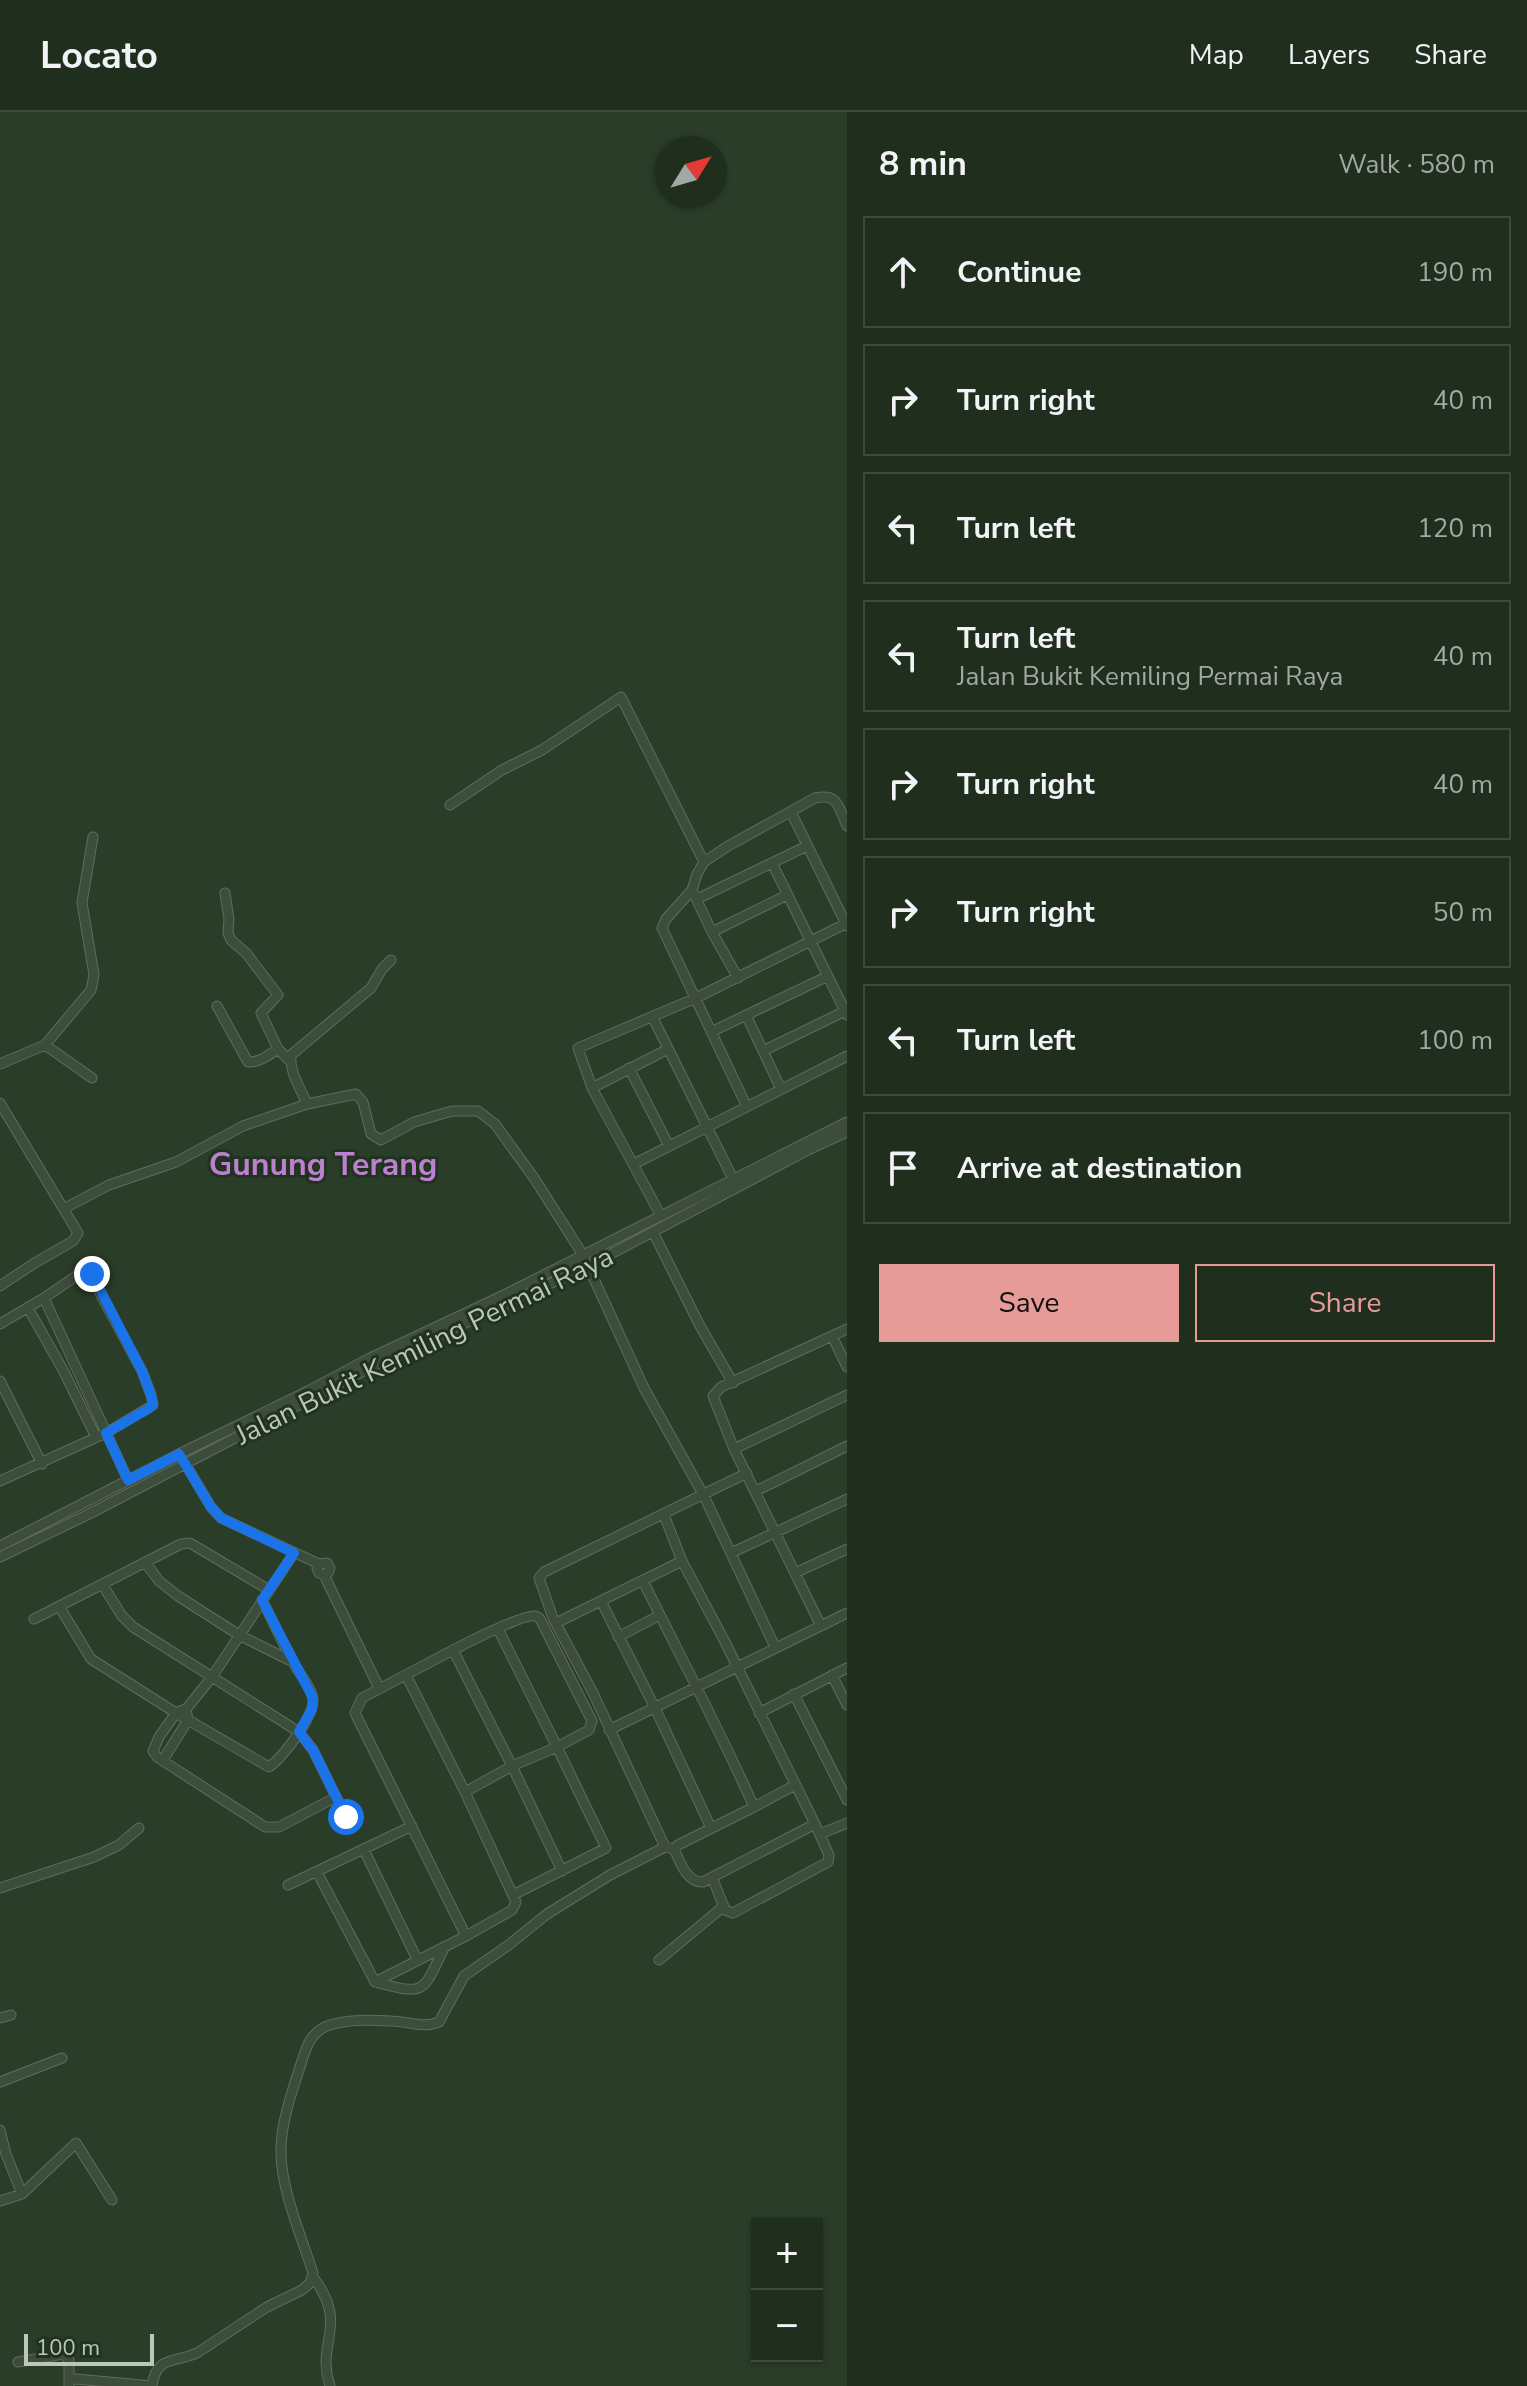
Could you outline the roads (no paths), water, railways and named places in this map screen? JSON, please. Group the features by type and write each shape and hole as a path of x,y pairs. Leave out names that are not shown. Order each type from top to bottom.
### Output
{"street":[{"path":"450,805 502,770 542,750 621,697 704,862"},
{"path":"738,978 694,894 697,874 704,862 815,798 827,795 835,801 847,826"},
{"path":"661,1216 592,1088 578,1048 624,1027 653,1018 847,924 791,812"},
{"path":"0,1064 45,1045 91,990 94,975 82,903 93,837"},
{"path":"747,1107 662,928 666,919 694,894 807,846"},
{"path":"763,1051 846,1013 772,863"},
{"path":"225,893 231,940 246,953 278,995 261,1013 278,1049 289,1060 307,1104"},
{"path":"712,932 787,895"},
{"path":"289,1060 293,1053 371,988 391,960"},
{"path":"711,1032 828,976"},
{"path":"217,1006 248,1062 262,1059 278,1049"},
{"path":"746,1015 781,1089"},
{"path":"653,1018 735,1184"},
{"path":"45,1045 92,1078"},
{"path":"592,1088 668,1049"},
{"path":"634,1164 847,1056"},
{"path":"629,1068 669,1146"},
{"path":"65,1208 109,1185 176,1162 243,1126 307,1104 356,1094 363,1102 371,1134 381,1140 414,1122 452,1111 478,1111 495,1124 583,1255 644,1388 704,1496 775,1647"},
{"path":"0,1103 78,1233 76,1240 0,1286"},
{"name":"Jalan Bukit Kemiling Permai Raya","path":"0,1546 128,1480 182,1458 588,1266 847,1122"},
{"name":"Jalan Bukit Kemiling Permai Raya","path":"0,1557 368,1359 661,1216 847,1132"},
{"path":"653,1232 700,1326 733,1383"},
{"path":"0,1324 85,1270 90,1272 142,1371 153,1405 106,1433 0,1481"},
{"path":"44,1298 128,1480"},
{"path":"28,1308 96,1437"},
{"path":"821,1626 734,1449 713,1396 721,1387 847,1329"},
{"path":"832,1336 847,1367"},
{"path":"63,1370 75,1363"},
{"path":"0,1381 42,1464"},
{"path":"734,1449 847,1395"},
{"path":"756,1491 847,1446"},
{"path":"182,1458 221,1518 294,1553 330,1566 324,1575 379,1688"},
{"path":"747,1473 541,1575 540,1586 609,1730 670,1848 693,1882 703,1882 815,1824"},
{"path":"731,1553 847,1499"},
{"path":"664,1515 682,1561 829,1855 828,1862 733,1913 725,1910 712,1877"},
{"path":"34,1619 181,1544 190,1543 269,1590"},
{"path":"795,1573 847,1549"},
{"path":"294,1553 212,1677 187,1708 176,1713 154,1747 154,1754 265,1827 279,1827 336,1797"},
{"path":"556,1623 682,1561"},
{"path":"145,1562 159,1581 178,1596 239,1635 293,1662"},
{"path":"643,1581 699,1688 754,1807"},
{"path":"102,1584 122,1616 133,1627 299,1732 313,1750 346,1817"},
{"path":"59,1606 91,1659 269,1767 299,1732 312,1709 313,1698 262,1600"},
{"path":"601,1601 711,1828"},
{"path":"609,1730 847,1613"},
{"path":"618,1637 660,1615"},
{"path":"465,1792 591,1728 592,1721 538,1617 521,1618 379,1688 362,1698 355,1713 466,1936"},
{"path":"498,1629 606,1848 513,1895"},
{"path":"453,1650 562,1871"},
{"path":"759,1713 847,1668"},
{"path":"375,1982 512,1910 516,1902 406,1675"},
{"path":"832,1675 847,1705"},
{"path":"794,1694 847,1800"},
{"path":"163,1760 188,1720 187,1708"},
{"path":"330,2386 326,2356 332,2315 313,2277 290,2201 281,2149 290,2097 312,2036 333,2024 352,2021 426,2025 439,2022 464,1976 547,1914 610,1875 795,1785"},
{"path":"820,1834 847,1823"},
{"path":"288,1885 412,1826"},
{"path":"0,1888 94,1857 119,1845 139,1828"},
{"path":"364,1850 417,1959"},
{"path":"317,1872 375,1982 403,1990 418,1990 424,1985 445,1946"},
{"path":"659,1960 724,1906"},
{"path":"0,2018 11,2015"},
{"path":"0,2082 62,2058"},
{"path":"0,2130 22,2194"},
{"path":"0,2201 22,2194 76,2143 112,2200"},
{"path":"18,2362 63,2354 69,2360 69,2383 152,2386 154,2374 168,2360 185,2359 197,2353 267,2307 302,2290 313,2277"}],"district":[{"name":"Gunung Terang","path":"323,1164"}]}
